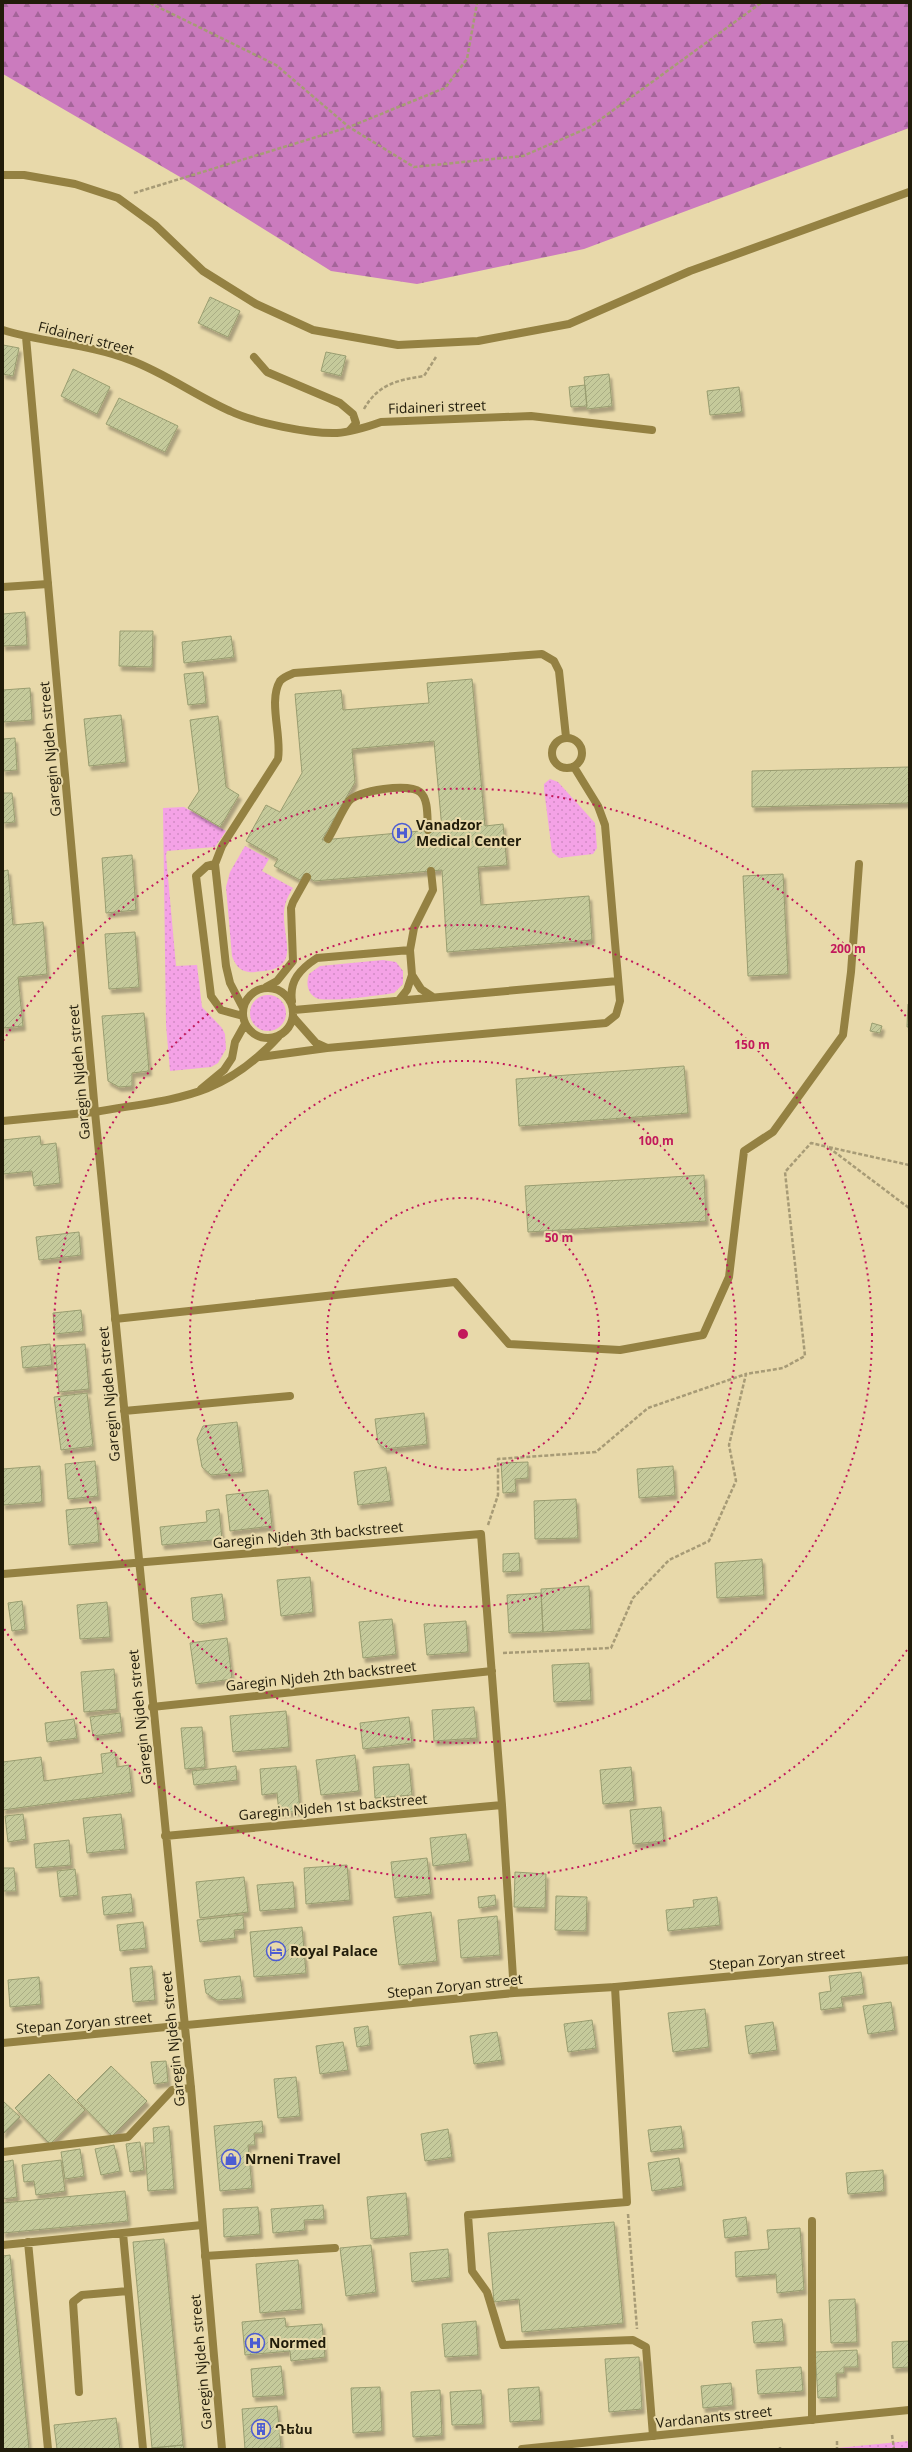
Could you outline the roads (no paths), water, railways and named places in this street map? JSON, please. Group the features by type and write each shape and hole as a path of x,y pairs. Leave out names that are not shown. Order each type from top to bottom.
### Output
{"street":[{"path":"3,174 24,175 75,184 118,198 154,225 203,271 256,304 313,330 398,345 478,341 569,324 690,271 909,192"},
{"name":"Fidaineri street","path":"3,330 26,337 82,347 130,360 231,412 269,424 336,433 381,422 531,416 652,430"},
{"name":"Garegin Njdeh street","path":"26,337 95,1112 152,1707 191,2088 222,2449"},
{"path":"254,357 267,372 340,403 353,414 356,423 350,430"},
{"path":"3,587 48,584"},
{"path":"279,1036 264,1038 256,1036 244,1016 230,983 226,966 215,864 222,846 278,760 280,746 275,693 281,680 294,673 542,654 554,661 559,671 566,737"},
{"path":"566,737 578,741 583,752 579,763 574,767 563,768 554,760 553,748 556,743 566,737"},
{"path":"260,1057 327,1048 606,1023 616,1014 620,1001 605,825 598,806 574,767"},
{"path":"328,839 350,801 359,794 383,790 410,788 420,792 425,801 428,830"},
{"path":"215,864 207,866 196,876 211,996 221,1010 244,1016"},
{"path":"115,1319 455,1282 509,1344 620,1350 703,1335 729,1277 744,1151 773,1132 843,1035 851,972 859,864"},
{"path":"399,1000 407,990 412,975 410,950 414,928 433,890 431,871"},
{"path":"195,1094 224,1070 232,1058 235,1042 251,994 278,981 293,961 292,908 293,902 307,877"},
{"path":"3,1121 95,1112 195,1094 221,1084 260,1057 279,1036 286,1032 293,1010 290,990 295,978 304,966 317,958 410,950"},
{"path":"412,975 420,988 433,997"},
{"path":"293,1010 618,981"},
{"path":"265,988 281,991 316,1043 327,1048"},
{"path":"124,1411 290,1396"},
{"name":"Garegin Njdeh 3th backstreet","path":"3,1574 477,1534 492,1671"},
{"path":"492,1671 514,1993"},
{"name":"Garegin Njdeh 2th backstreet","path":"152,1707 492,1671"},
{"name":"Garegin Njdeh 1st backstreet","path":"165,1836 502,1805"},
{"name":"Stepan Zoryan street","path":"3,2044 514,1993 615,1987 909,1960"},
{"path":"615,1987 627,2202 468,2215 472,2271 487,2292 503,2345 633,2340 646,2347 653,2436"},
{"path":"3,2152 128,2137 172,2090 191,2088"},
{"path":"812,2221 812,2420"},
{"path":"3,2245 202,2225"},
{"path":"123,2233 143,2449"},
{"path":"28,2242 48,2449"},
{"path":"205,2256 335,2248"},
{"path":"79,2392 73,2302 82,2294 128,2291"},
{"name":"Vardanants street","path":"522,2449 577,2446 653,2436 909,2410"}],"place":[{"name":"Vanadzor Medical Center","path":"402,833"},
{"name":"Royal Palace","path":"276,1951"},
{"name":"Nrneni Travel","path":"231,2159"},
{"name":"Normed","path":"255,2343"},
{"name":"Դենս","path":"261,2429"}]}
